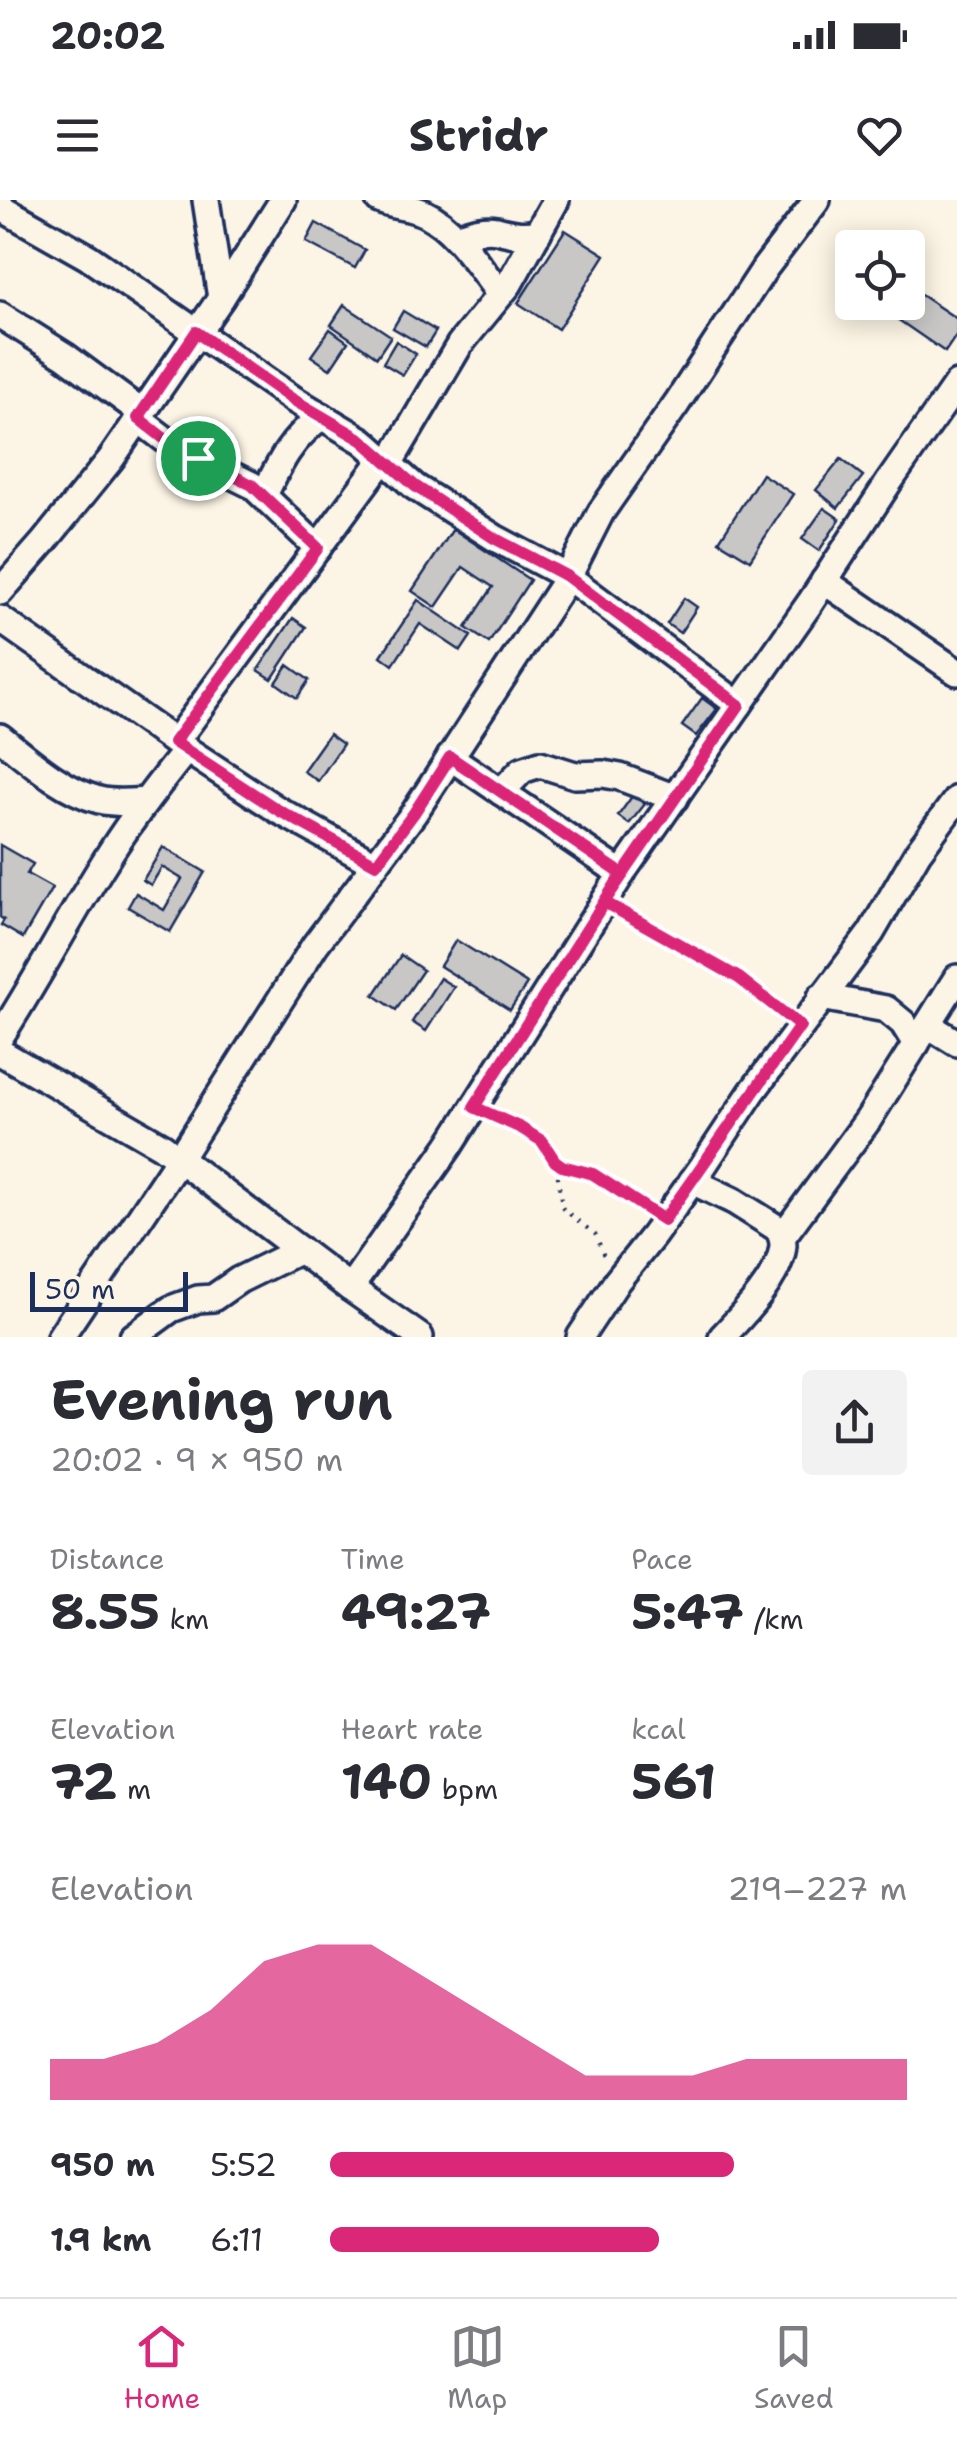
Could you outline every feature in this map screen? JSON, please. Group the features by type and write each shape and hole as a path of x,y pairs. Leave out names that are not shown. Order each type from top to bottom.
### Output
{"street":[{"path":"206,200 221,298"},
{"path":"0,592 111,459 283,200"},
{"path":"379,200 393,206 411,205 438,221 456,237 500,294"},
{"path":"0,1037 105,860 180,746 318,548 386,461 460,344 500,294 556,200"},
{"path":"60,1337 316,945 414,813 568,577 602,512 765,268 817,200"},
{"path":"0,207 88,257 292,399 362,440 415,486 494,538 568,577 739,705"},
{"path":"456,237 480,230 516,236 538,233"},
{"path":"0,315 65,356 175,447 252,485 318,548"},
{"path":"350,1288 474,1107 622,874 957,384"},
{"path":"264,495 290,445 322,416"},
{"path":"824,581 957,672"},
{"path":"0,619 278,810 376,864"},
{"path":"0,737 39,768 76,790 121,803 146,800"},
{"path":"450,757 622,874"},
{"path":"502,792 522,770 540,764 575,775 620,776 674,798"},
{"path":"580,1337 800,1026 871,933 918,852 957,800"},
{"path":"782,1238 868,1120 957,978"},
{"path":"821,997 886,1009 922,1034 957,1043"},
{"path":"0,1052 162,1146 420,1337"},
{"path":"692,1181 756,1214 780,1230 782,1238 775,1269 754,1303 722,1337"},
{"path":"133,1337 171,1309 213,1298 239,1280 300,1250"}],"path":[{"path":"604,902 739,978 800,1026"},
{"path":"474,1107 521,1128 542,1141 562,1166 593,1174 664,1220"},
{"path":"555,1161 564,1209 596,1235 617,1281"}],"building":[{"path":"316,223 365,250 355,268 306,242"},
{"path":"565,230 605,255 558,329 518,303"},
{"path":"925,298 957,319 957,334 945,352 898,320 925,320"},
{"path":"344,305 391,336 377,357 331,325"},
{"path":"403,311 436,331 426,347 393,328"},
{"path":"330,329 348,342 330,369 311,356"},
{"path":"396,341 416,354 403,375 383,363"},
{"path":"841,459 863,476 838,508 816,490"},
{"path":"762,474 793,494 750,560 719,541"},
{"path":"824,508 840,519 819,551 802,539"},
{"path":"453,529 530,580 489,643 466,628 493,587 463,567 436,607 412,591"},
{"path":"684,598 697,607 680,633 667,624"},
{"path":"418,600 471,636 461,651 420,624 393,665 381,656"},
{"path":"293,618 306,627 272,679 258,670"},
{"path":"288,665 309,680 297,698 276,683"},
{"path":"702,698 717,709 696,736 682,726"},
{"path":"329,734 343,744 318,781 303,771"},
{"path":"633,795 645,804 629,824 618,816"},
{"path":"0,845 33,864 27,874 52,888 23,938 1,925 4,920 0,917"},
{"path":"163,847 205,872 170,932 128,907 136,893 164,910 182,879 162,867 151,885 143,880"},
{"path":"456,940 527,984 510,1010 440,966"},
{"path":"401,955 423,970 396,1010 374,995"},
{"path":"440,978 454,987 426,1031 412,1022"}],"route":[{"path":"198,458 175,447 138,418 196,332 292,399 362,440 415,486 494,538 568,577 739,705 604,902 739,978 800,1026 664,1220 593,1174 562,1166 542,1141 521,1128 474,1107 545,996 604,902 622,874 553,828 450,757 376,864 278,810 174,742 318,548 252,485 198,458"}]}
